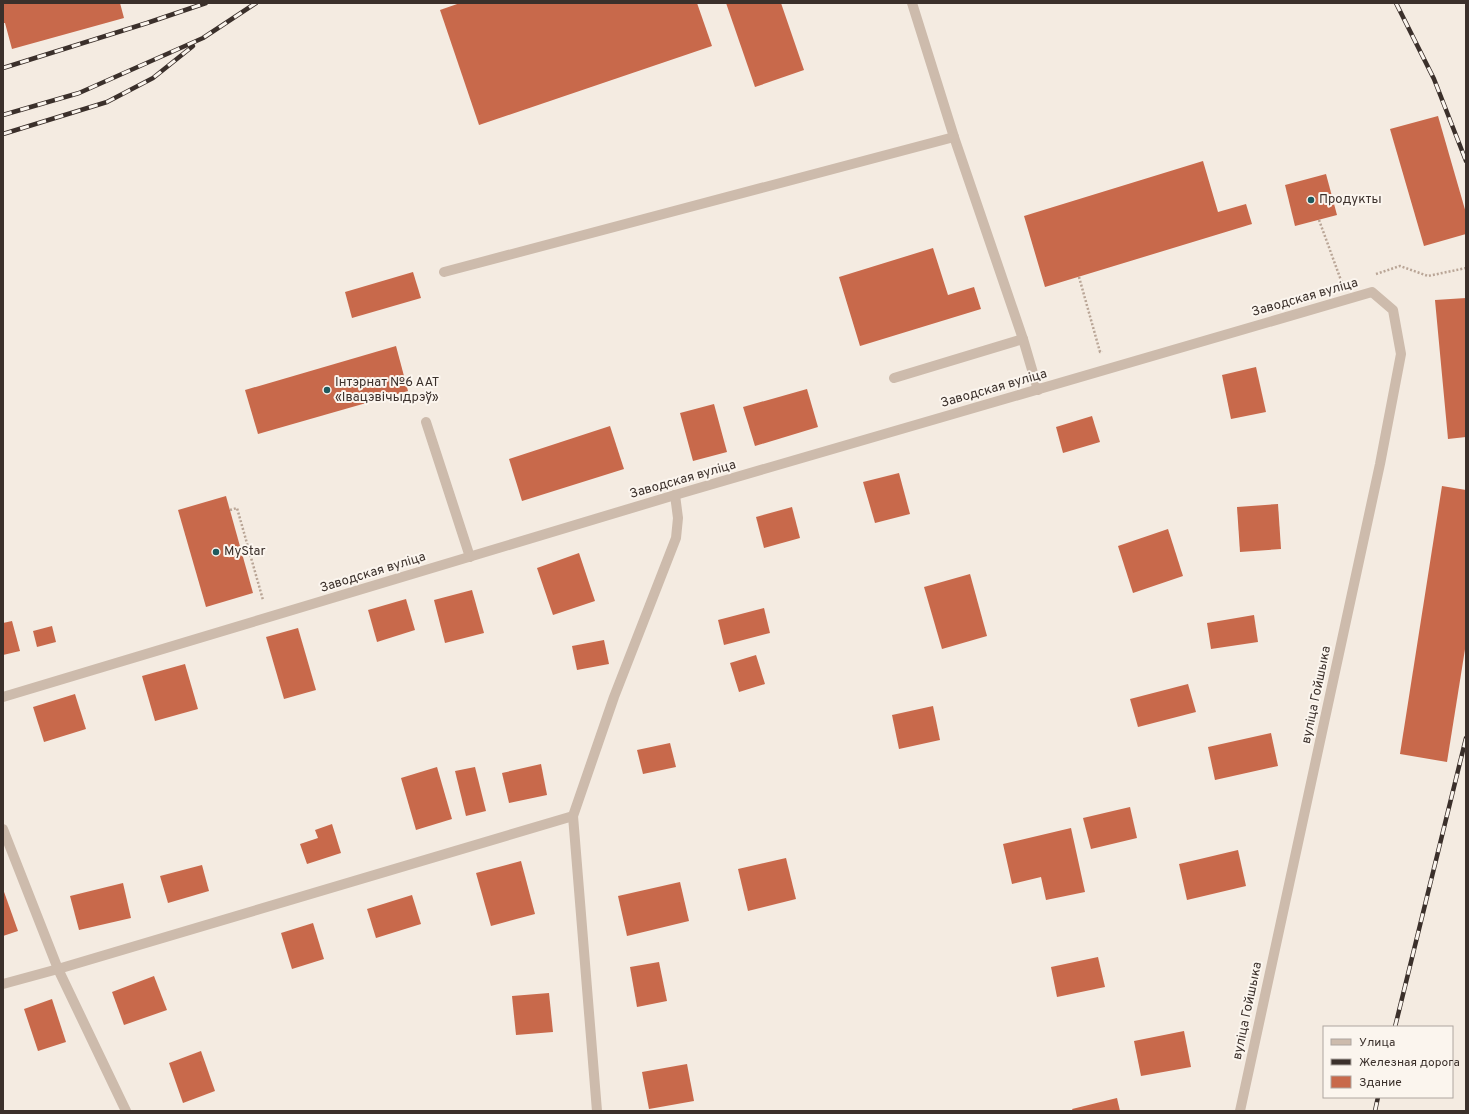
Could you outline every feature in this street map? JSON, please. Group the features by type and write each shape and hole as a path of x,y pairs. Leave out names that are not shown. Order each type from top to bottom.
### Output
{"street":[{"path":"912,3 954,137 1023,339 1038,390"},
{"path":"444,272 954,137"},
{"name":"Заводская вуліца","path":"3,697 675,495 1372,292"},
{"name":"вуліца Гойшыка","path":"1240,1111 1380,464 1401,354 1393,310 1372,292"},
{"path":"894,378 1023,339"},
{"path":"426,422 470,557"},
{"path":"597,1111 573,816 614,697 676,538 678,518 675,495"},
{"path":"3,984 573,816"},
{"path":"3,829 58,969 126,1111"}],"path":[{"path":"1319,220 1342,284 1350,282"},
{"path":"1371,275 1400,266 1428,276 1466,268"},
{"path":"1079,277 1100,352 1108,350"},
{"path":"230,510 237,508 268,618"}],"building":[{"path":"3,3 120,3 124,18 12,49 5,23 3,23"},
{"path":"460,3 697,3 712,46 479,125 440,10"},
{"path":"726,3 781,3 804,70 755,87"},
{"path":"1438,116 1466,213 1466,234 1424,246 1390,129"},
{"path":"1203,161 1218,212 1246,204 1252,224 1045,287 1024,216"},
{"name":"Продукты","path":"1326,174 1337,215 1295,226 1285,185"},
{"path":"933,248 948,295 974,287 981,309 860,346 839,277"},
{"path":"413,272 421,298 352,318 345,292"},
{"path":"1466,298 1466,437 1448,439 1435,300"},
{"name":"Інтэрнат №6 ААТ «Івацэвічыдрэў»","path":"396,346 408,391 258,434 245,390"},
{"path":"1256,367 1266,412 1231,419 1222,375"},
{"path":"807,389 818,427 755,446 743,407"},
{"path":"714,404 727,452 693,461 680,413"},
{"path":"1092,416 1100,442 1063,453 1056,427"},
{"path":"610,426 624,469 522,501 509,459"},
{"path":"899,473 910,514 875,523 863,482"},
{"path":"1442,486 1466,490 1466,643 1447,762 1400,754"},
{"name":"MyStar","path":"226,496 253,593 206,607 178,510"},
{"path":"1278,504 1281,549 1240,552 1237,507"},
{"path":"792,507 800,538 764,548 756,517"},
{"path":"1168,529 1183,576 1133,593 1118,546"},
{"path":"579,553 595,601 553,615 537,568"},
{"path":"970,574 987,636 942,649 924,587"},
{"path":"472,590 484,633 445,643 434,600"},
{"path":"406,599 415,630 377,642 368,610"},
{"path":"764,608 770,633 724,645 718,620"},
{"path":"1254,615 1258,642 1211,649 1207,623"},
{"path":"12,621 20,651 3,655 3,623"},
{"path":"52,626 56,642 37,647 33,631"},
{"path":"298,628 316,690 284,699 266,637"},
{"path":"604,640 609,664 577,670 572,646"},
{"path":"756,655 765,684 739,692 730,663"},
{"path":"185,664 198,709 155,721 142,676"},
{"path":"1188,684 1196,712 1138,727 1130,699"},
{"path":"75,694 86,729 44,742 33,707"},
{"path":"933,706 940,740 899,749 892,715"},
{"path":"1271,733 1278,766 1215,780 1208,747"},
{"path":"670,743 676,767 643,774 637,750"},
{"path":"541,764 547,795 509,803 502,773"},
{"path":"437,767 452,819 416,830 401,778"},
{"path":"475,767 486,811 466,816 455,771"},
{"path":"1130,807 1137,838 1091,849 1083,818"},
{"path":"332,824 341,853 307,864 300,844 318,838 315,830"},
{"path":"1071,828 1085,892 1046,900 1041,877 1012,884 1003,844"},
{"path":"1238,850 1246,886 1187,900 1179,864"},
{"path":"786,858 796,899 748,911 738,869"},
{"path":"521,861 535,914 491,926 476,873"},
{"path":"202,865 209,891 168,903 160,876"},
{"path":"680,882 689,921 627,936 618,896"},
{"path":"123,883 131,918 79,930 70,896"},
{"path":"3,889 18,931 3,936"},
{"path":"412,895 421,924 376,938 367,909"},
{"path":"313,923 324,959 292,969 281,933"},
{"path":"1098,957 1105,987 1057,997 1051,967"},
{"path":"659,962 667,1001 637,1007 630,967"},
{"path":"154,976 167,1010 124,1025 112,992"},
{"path":"549,993 553,1032 516,1035 512,996"},
{"path":"52,999 66,1042 38,1051 24,1009"},
{"path":"1184,1031 1191,1067 1141,1076 1134,1041"},
{"path":"201,1051 215,1091 183,1103 169,1063"},
{"path":"687,1064 694,1101 649,1109 642,1072"},
{"path":"1117,1098 1120,1111 1073,1111 1072,1109"}],"railway":[{"path":"3,68 206,3"},
{"path":"3,115 79,93 203,38 256,3"},
{"path":"1396,3 1434,79 1466,161"},
{"path":"3,134 107,102 153,78 193,46"},
{"path":"1395,1026 1466,738"},
{"path":"1375,1111 1378,1098"}],"place":[{"name":"Продукты","path":"1311,200"},
{"name":"Інтэрнат №6 ААТ «Івацэвічыдрэў»","path":"327,390"},
{"name":"MyStar","path":"216,552"}]}
